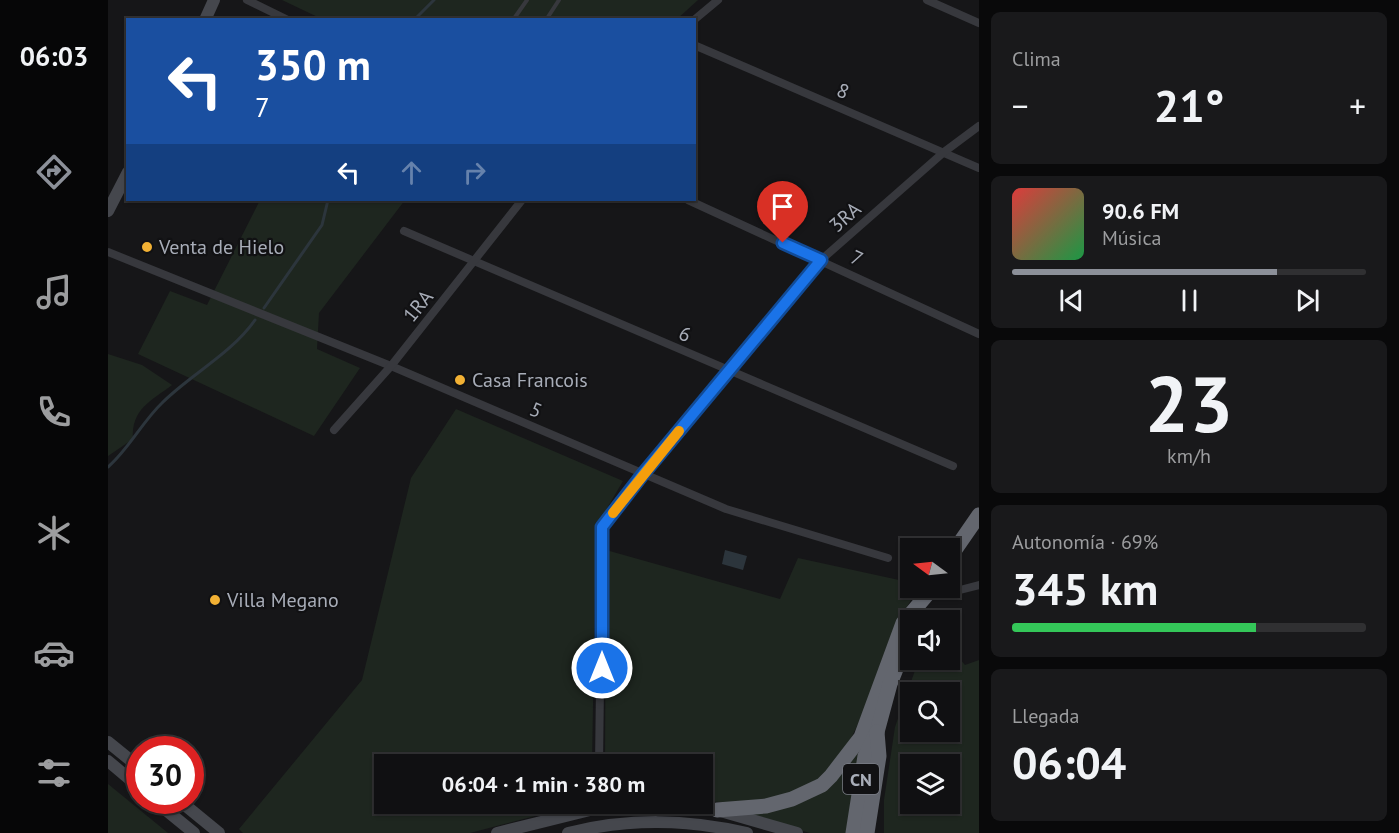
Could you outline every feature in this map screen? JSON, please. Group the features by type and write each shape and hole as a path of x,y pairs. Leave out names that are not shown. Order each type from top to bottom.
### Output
{"highway":[{"path":"960,543 979,516"},
{"path":"717,810 766,806 792,799 822,785 831,776 861,737 903,623 924,598"},
{"name":"CN","path":"860,832 879,756 877,732 890,684 900,659"}],"street":[{"path":"206,18 214,0"},
{"path":"246,0 284,18"},
{"path":"696,18 718,0"},
{"path":"927,0 979,23"},
{"name":"8","path":"696,46 979,168"},
{"name":"3RA","path":"599,754 602,527 643,474 821,260 944,152 979,126"},
{"path":"108,211 126,176"},
{"name":"1RA","path":"334,430 391,366 521,201"},
{"name":"7","path":"690,201 979,334"},
{"name":"6","path":"404,231 953,466"},
{"name":"5","path":"108,252 391,366 726,509 888,558"},
{"path":"960,589 979,585"},
{"path":"108,742 126,757"},
{"path":"108,761 126,776"},
{"path":"713,810 796,833"},
{"path":"171,814 194,833"},
{"path":"196,814 219,833"},
{"path":"496,833 568,814"},
{"path":"596,830 597,814"},
{"path":"568,833 653,821 684,822 747,833"}],"lane":[{"path":"514,18 527,0"},
{"path":"547,18 559,0"}],"shaded area":[{"path":"282,0 698,0 678,18 320,18"},
{"path":"259,201 404,201 319,313 317,349 360,368 314,436 138,354 170,291 207,305"},
{"path":"108,354 142,365 172,385 150,401 139,413 135,420 133,439 108,456"},
{"path":"456,409 623,481 596,527 592,754 374,754 374,814 543,814 470,833 243,833 239,829 362,680 411,478"},
{"path":"606,550 780,599 798,558 899,580 900,598 912,598 905,610 900,610 900,618 864,709 842,754 826,772 806,788 780,798 761,802 713,801 713,754 605,754"},
{"path":"725,550 747,556 743,570 722,564"},
{"path":"960,659 965,665 979,660 979,833 884,833 884,800 895,727 900,713 900,742 960,742 960,682 911,682 915,670 960,670"},
{"path":"861,742 847,833 810,833 741,814 794,804"},
{"path":"108,784 126,799 126,814 145,814 168,833 108,833"}],"waterway":[{"path":"416,18 434,0"},
{"path":"264,308 322,225 328,201"},
{"path":"108,467 162,403 234,344 255,320"}],"slow traffic":[{"path":"613,513 679,431"}],"place":[{"name":"Venta de Hielo","path":"147,247"},
{"name":"Casa Francois","path":"460,380"},
{"name":"Villa Megano","path":"215,600"}],"route":[{"path":"602,668 602,527 643,474 821,260 783,243"}]}
